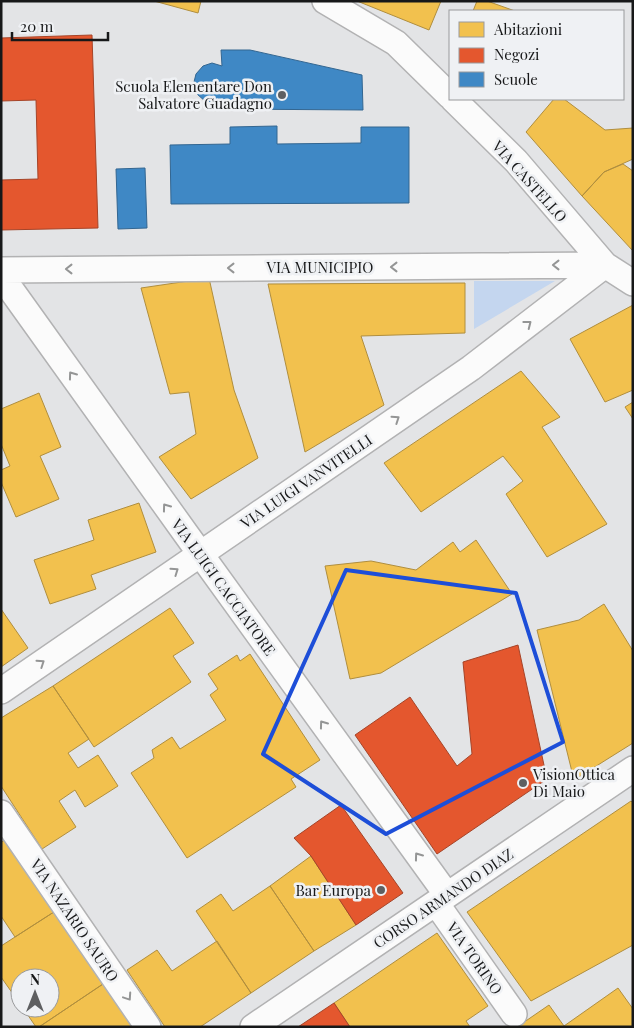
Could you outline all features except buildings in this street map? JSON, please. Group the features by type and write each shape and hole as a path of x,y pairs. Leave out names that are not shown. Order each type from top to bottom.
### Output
{"street":[{"name":"VIA CASTELLO","path":"325,1 396,43 449,96"},
{"name":"VIA CASTELLO","path":"453,100 516,161 605,265"},
{"name":"VIA MUNICIPIO","path":"1,270 605,265"},
{"path":"605,265 633,282"},
{"name":"VIA LUIGI VANVITELLI","path":"1,691 471,368 605,265"},
{"name":"VIA LUIGI CACCIATORE","path":"1,280 12,291 200,554 441,899"},
{"name":"CORSO ARMANDO DIAZ","path":"253,1027 441,899 630,777"},
{"name":"VIA NAZARIO SAURO","path":"1,813 148,1027"},
{"name":"VIA TORINO","path":"441,899 514,1014"}],"highlighted area":[{"path":"346,570 516,593 563,742 386,834 263,754"}],"shaded area":[{"path":"474,281 555,281 474,329"}],"place":[{"name":"Scuola Elementare Don Salvatore Guadagno","path":"282,95"},
{"name":"VisionOttica Di Maio","path":"523,783"},
{"name":"Bar Europa","path":"381,890"}]}
